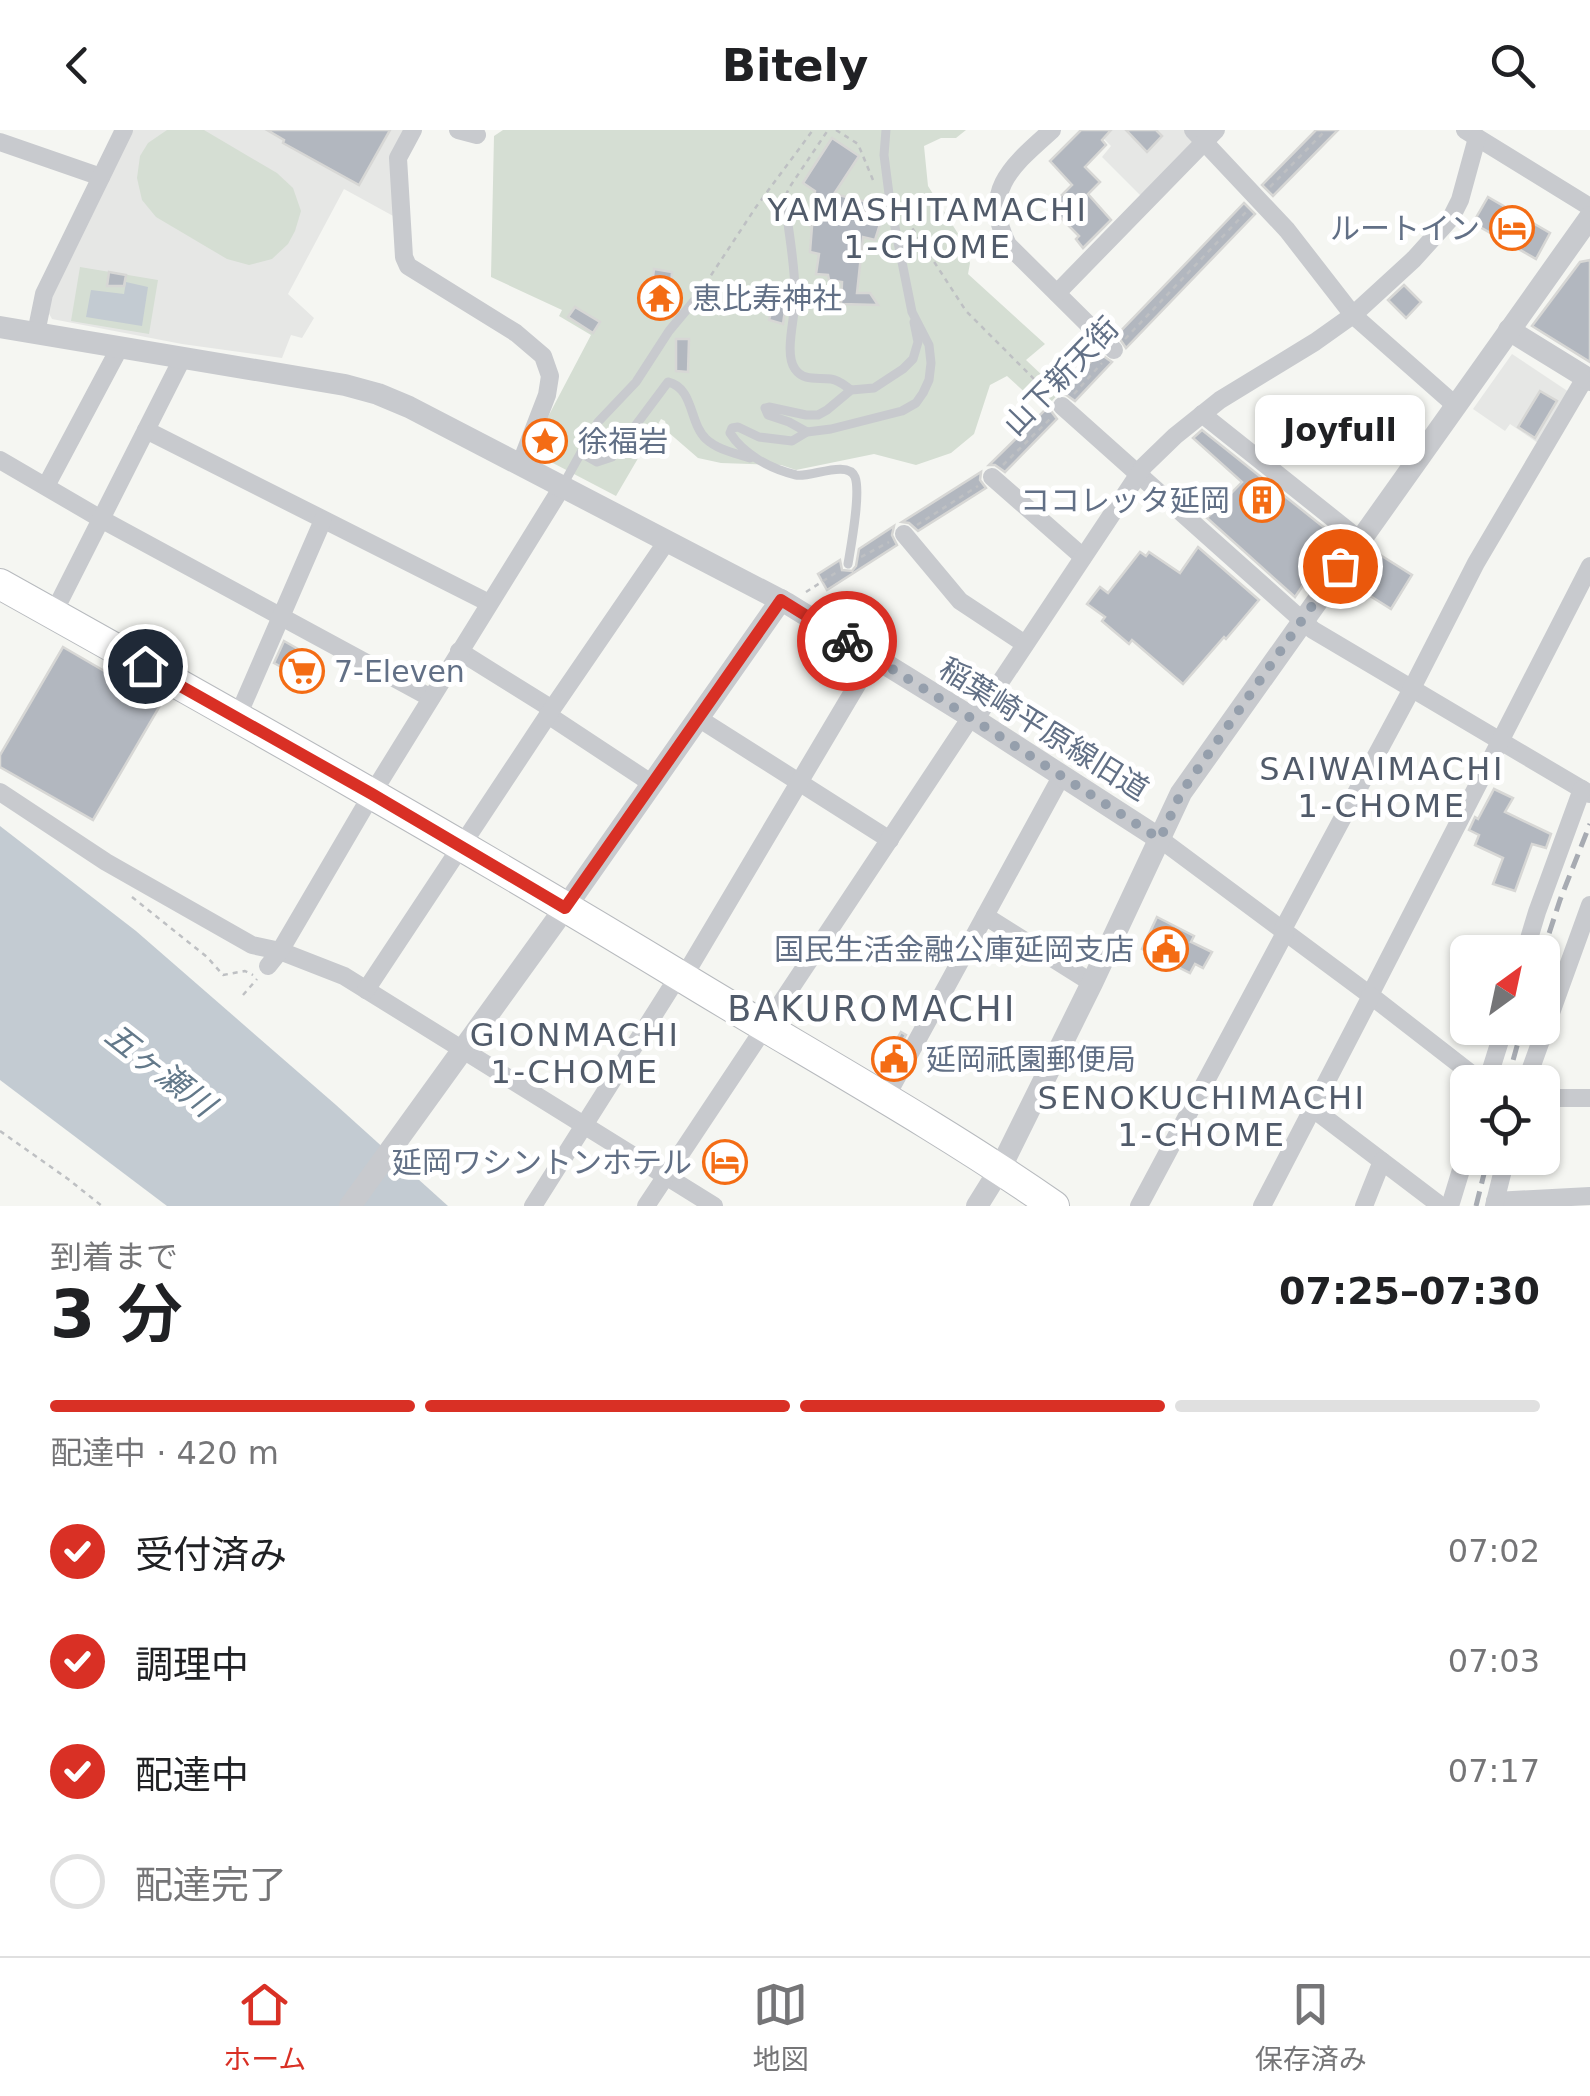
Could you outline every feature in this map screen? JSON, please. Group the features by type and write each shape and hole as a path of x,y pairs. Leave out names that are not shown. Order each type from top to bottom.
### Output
{"highway":[{"path":"0,584 372,794 681,976 1000,1169 1054,1206"}],"street":[{"path":"36,333 44,294 124,130"},
{"path":"413,130 398,158 404,257 408,266 516,333 542,356 550,376 547,395 520,465"},
{"path":"458,130 477,135"},
{"path":"1052,130 1018,160 1001,184 996,203 998,226 1008,245 1114,350"},
{"path":"1056,293 1204,134 1287,230 1353,315 1455,405"},
{"path":"646,1206 1144,466 1220,400 1353,315 1414,259 1451,218 1460,200 1476,134 1589,217"},
{"path":"0,142 101,177"},
{"name":"稲葉崎平原線旧道","path":"0,328 344,385 410,407 785,602 1160,839 1181,793 1589,217"},
{"path":"1140,1206 1476,563 1588,380 1509,330"},
{"path":"46,486 120,346"},
{"path":"54,614 183,357"},
{"path":"1062,406 1313,630 1587,789 1530,935"},
{"path":"1202,414 1360,540"},
{"path":"146,430 489,603"},
{"path":"0,460 431,698"},
{"path":"992,476 1083,557"},
{"path":"268,966 562,487"},
{"path":"237,718 323,520"},
{"path":"904,534 960,601 1025,644"},
{"path":"366,990 666,542"},
{"path":"1262,1206 1590,566"},
{"path":"350,1206 785,602"},
{"path":"459,652 651,783"},
{"path":"533,1206 681,976 873,658"},
{"path":"698,718 890,840"},
{"path":"885,1099 1062,776"},
{"path":"0,792 106,862 252,946 280,951 344,976 714,1206"},
{"path":"978,1206 1000,1169 1160,839 1461,1065"},
{"path":"1532,1065 1589,912"},
{"path":"985,916 1092,983"},
{"path":"1560,1098 1590,1098"},
{"path":"1312,1108 1441,1206"},
{"path":"1364,1206 1382,1161"},
{"path":"1450,1206 1459,1175"},
{"path":"1501,1175 1494,1203 1590,1196"}],"lane":[{"path":"807,432 768,415 765,408 806,415 828,410 850,390 874,388 903,369 913,359 918,342 890,202 884,155 886,130"},
{"path":"786,207 795,300 792,365 806,378 831,379 850,390"},
{"path":"562,487 588,436 636,382 694,301"},
{"path":"758,460 733,439 732,428 758,437 792,441 807,432 902,411 916,403 928,380 931,362 926,336 914,319"},
{"path":"581,452 597,462 612,457 668,382 680,386 701,434 718,447 798,476 830,470 852,472 856,508 848,564"}],"path":[{"path":"694,301 813,130"},
{"path":"786,207 789,188 828,130"},
{"path":"836,130 858,144 876,186 905,217 966,311 1062,406"},
{"name":"山下新天街","path":"785,602 904,534 992,476 1326,130"},
{"path":"122,889 207,957 223,975 245,972 258,978 243,996"},
{"path":"0,1131 102,1206"}],"shaded area":[{"path":"130,130 405,130 395,217 344,189 288,294 314,318 302,338 291,335 282,358 52,319 46,308"},
{"path":"167,130 204,130 277,173 293,188 301,211 288,244 272,259 249,265 227,259 156,217 142,200 137,178 140,156 148,143"},
{"path":"503,130 966,130 956,138 941,138 924,146 928,186 962,240 970,263 968,274 1045,344 1026,360 1060,392 1044,410 1007,376 990,385 974,434 951,453 916,465 874,454 796,470 781,465 721,463 698,458 668,432 661,419 616,496 530,451 591,335 559,316 562,310 491,277 494,136"},
{"path":"1095,130 1185,130 1196,141 1142,197 1102,157 1111,146"},
{"path":"80,267 158,280 149,334 71,321"},
{"path":"1512,354 1569,392 1538,443 1510,424 1505,431 1473,409"}],"water":[{"path":"126,282 148,287 142,326 86,317 91,290 124,294"},
{"name":"五ヶ瀬川","path":"0,826 136,931 448,1206 167,1206 0,1080"}],"building":[{"path":"267,130 390,130 359,185"},
{"path":"1081,130 1111,130 1102,140 1106,145 1085,167 1100,182 1088,194 1111,220 1083,248 1076,239 1079,236 1050,207 1072,185 1050,161"},
{"path":"1126,130 1156,130 1162,136 1147,152"},
{"path":"1316,130 1338,130 1273,196 1262,185"},
{"path":"832,138 859,156 834,194 867,202 865,214 882,218 875,240 863,237 857,293 870,293 878,305 841,304 842,282 816,274 819,254 810,252 815,191 803,183"},
{"name":"ルートイン","path":"1488,197 1550,233 1536,259 1473,223"},
{"path":"1244,203 1255,214 1126,348 1117,335"},
{"path":"1590,260 1590,362 1532,326 1580,262"},
{"name":"恵比寿神社","path":"654,269 672,272 671,311 645,308"},
{"path":"109,272 126,275 124,286 107,286"},
{"path":"1404,285 1421,302 1406,318 1388,300"},
{"path":"776,294 787,297 783,324 769,320"},
{"path":"575,307 600,322 593,333 568,317"},
{"path":"676,339 689,339 688,372 676,371"},
{"path":"1099,353 1112,362 1075,401 1060,394"},
{"path":"1540,391 1557,401 1535,438 1518,427"},
{"path":"1050,405 1057,419 1005,472 989,465"},
{"name":"ココレッタ延岡","path":"1202,430 1336,537 1295,597 1207,518 1242,482 1193,438"},
{"path":"981,472 980,480 986,488 918,531 902,522"},
{"path":"894,526 892,535 897,545 827,590 818,574 840,560 842,570 852,571 859,549"},
{"path":"1198,547 1259,600 1183,684 1132,640 1129,644 1087,604 1100,587 1108,593 1140,552 1146,556 1149,552 1180,573"},
{"path":"1377,553 1412,575 1391,609 1356,587"},
{"name":"7-Eleven","path":"284,641 319,661 309,682 274,663"},
{"path":"63,647 161,704 93,820 0,767 0,755"},
{"path":"1494,789 1513,798 1505,812 1551,834 1546,848 1532,844 1515,891 1493,884 1503,858 1475,845 1479,835 1469,830"},
{"path":"1157,917 1194,936 1191,942 1212,952 1203,968 1195,964 1190,973 1142,949"},
{"path":"901,1032 906,1035 887,1069 881,1066"}],"railway":[{"path":"1549,935 1590,824"},
{"path":"1512,1065 1517,1045"},
{"path":"1476,1206 1484,1175"}],"way so far":[{"path":"847,641 1160,839 1181,793 1340,566"}],"place":[{"name":"ルートイン","path":"1512,228"},
{"name":"恵比寿神社","path":"660,298"},
{"name":"徐福岩","path":"545,441"},
{"name":"ココレッタ延岡","path":"1262,500"},
{"name":"Joyfull","path":"1340,566"},
{"name":"7-Eleven","path":"302,671"},
{"name":"国民生活金融公庫延岡支店","path":"1166,949"},
{"name":"延岡祇園郵便局","path":"894,1059"},
{"name":"延岡ワシントンホテル","path":"725,1162"}],"district":[{"name":"YAMASHITAMACHI 1-CHOME","path":"928,228"},
{"name":"SAIWAIMACHI 1-CHOME","path":"1382,788"},
{"name":"BAKUROMACHI","path":"872,1009"},
{"name":"GIONMACHI 1-CHOME","path":"575,1054"},
{"name":"SENOKUCHIMACHI 1-CHOME","path":"1202,1116"}],"route":[{"path":"145,666 565,908 781,600 847,641"}]}
